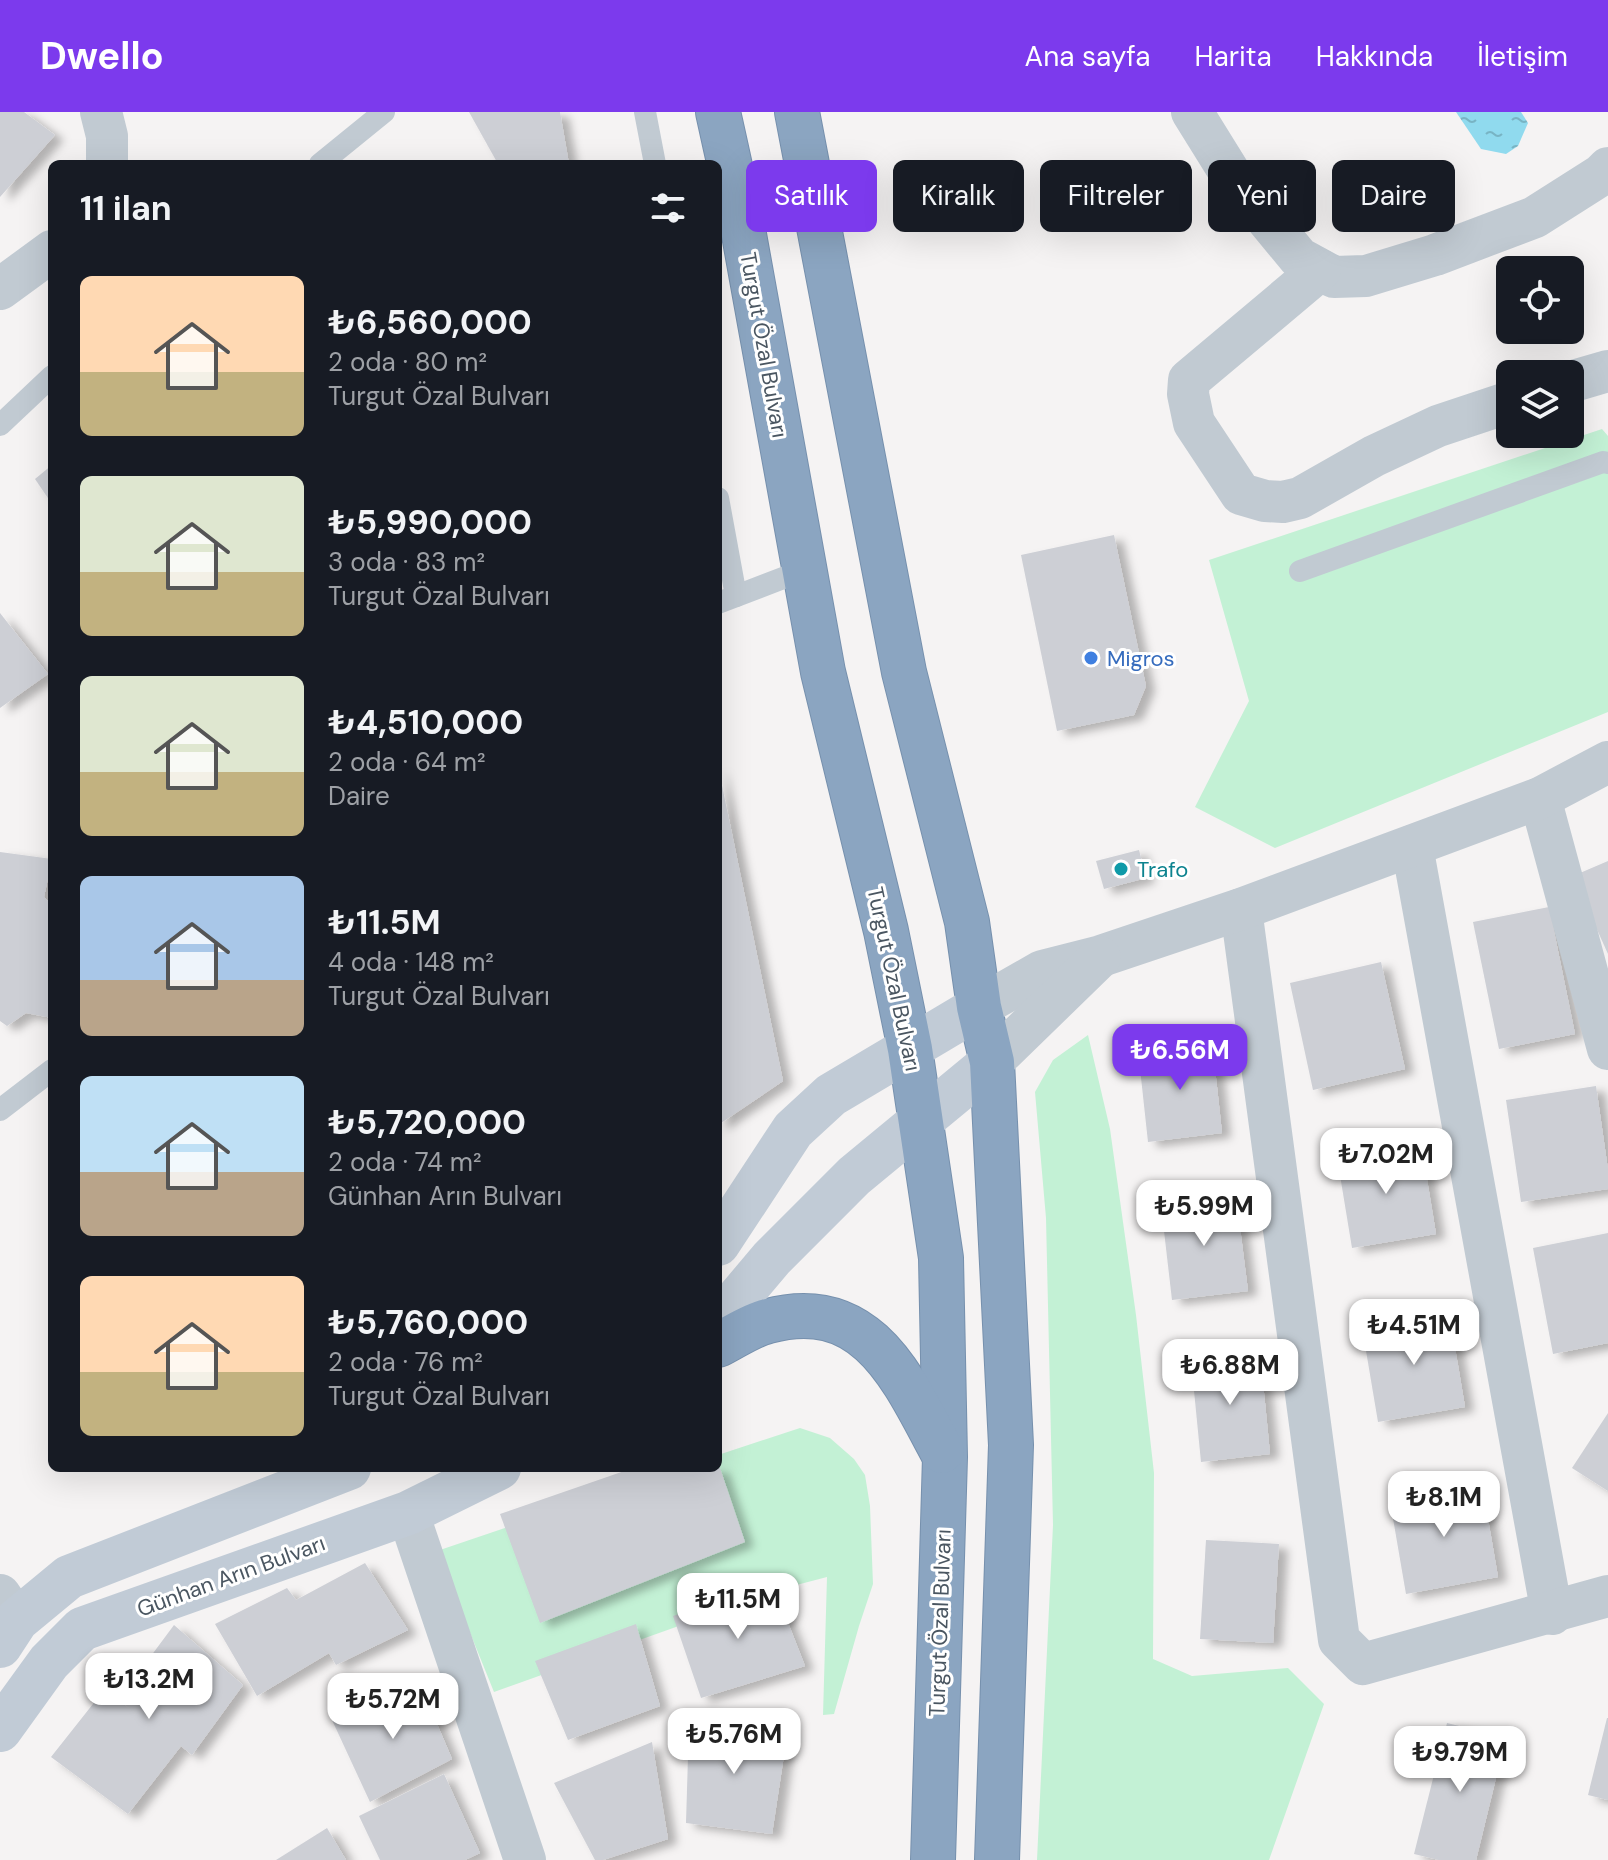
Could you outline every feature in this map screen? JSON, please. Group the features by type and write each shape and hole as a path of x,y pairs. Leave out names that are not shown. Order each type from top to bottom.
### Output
{"highway":[{"name":"Turgut Özal Bulvarı","path":"718,112 739,207 823,672 886,931 910,1049 941,1258 945,1457 933,1860"},
{"path":"797,112 904,672 967,922 979,1007 992,1062 1011,1445 997,1860"},
{"path":"722,1343 766,1321 810,1314 843,1322 869,1341 900,1374 945,1457"}],"main road":[{"path":"722,1238 793,1130 831,1095 979,1007"},
{"path":"722,1317 772,1258 854,1176 992,1062"},
{"path":"49,1662 6,1621 69,1577 339,1472"},
{"name":"Günhan Arın Bulvarı","path":"0,1730 49,1662 82,1629 408,1513 491,1472"}],"street":[{"path":"101,112 107,136 107,160"},
{"path":"1192,112 1242,190 1299,258 1334,277 1366,276 1435,255 1535,217 1608,168"},
{"path":"0,289 48,254"},
{"path":"1320,270 1189,380 1188,394 1194,423 1241,494 1265,501 1283,502 1300,498 1374,456 1438,426 1496,407"},
{"path":"1584,378 1608,371"},
{"path":"979,1007 1042,971 1101,956 1241,909 1412,846 1540,798 1608,762"},
{"path":"1540,798 1608,1049"},
{"path":"1412,846 1552,1614"},
{"path":"1241,909 1339,1640 1363,1664 1608,1596"},
{"path":"992,1062 1101,956"},
{"path":"408,1513 525,1860"}],"lane":[{"path":"325,160 384,112"},
{"path":"645,112 654,160"},
{"path":"0,425 48,380"},
{"path":"1300,571 1603,462 1608,463"},
{"path":"722,543 727,600 804,570"},
{"path":"0,1110 48,1073"}],"green space":[{"path":"1602,429 1608,436 1608,712 1275,848 1195,807 1249,701 1209,560 1545,448 1584,448 1584,435"},
{"path":"1088,1035 1110,1129 1154,1473 1153,1659 1192,1676 1288,1668 1324,1704 1269,1860 1037,1860 1053,1525 1046,1218 1035,1092 1053,1060"},
{"path":"800,1428 830,1438 854,1459 865,1475 870,1506 873,1584 834,1714 823,1715 827,1577 785,1588 494,1692 437,1551 669,1472 722,1472 722,1454"}],"water":[{"path":"1456,112 1521,112 1528,123 1518,146 1506,154 1481,149"}],"building":[{"path":"0,112 24,112 55,135 0,197"},
{"path":"469,112 560,112 568,160 496,160"},
{"path":"48,468 48,498 35,479"},
{"name":"Migros","path":"1114,535 1146,686 1134,715 1057,731 1021,555"},
{"path":"0,613 48,674 0,708"},
{"path":"722,785 783,1081 722,1122"},
{"name":"Trafo","path":"1139,850 1146,878 1104,889 1096,861"},
{"path":"0,852 48,858 44,897 48,901 48,1017 26,1013 7,1026 0,1021"},
{"path":"1608,861 1608,954 1573,876"},
{"path":"1549,907 1575,1034 1499,1049 1473,922"},
{"path":"1381,962 1405,1069 1313,1090 1290,983"},
{"path":"1212,1041 1222,1133 1148,1142 1138,1050"},
{"path":"1596,1086 1608,1189 1521,1202 1506,1100"},
{"path":"1421,1143 1436,1234 1352,1248 1337,1157"},
{"path":"1236,1196 1248,1291 1172,1300 1161,1205"},
{"path":"1608,1233 1608,1343 1553,1354 1533,1248"},
{"path":"1449,1312 1465,1407 1378,1422 1362,1327"},
{"path":"1260,1352 1270,1454 1201,1462 1191,1360"},
{"path":"1608,1413 1608,1491 1572,1468"},
{"path":"621,1472 721,1472 745,1542 540,1623 500,1514"},
{"path":"1482,1484 1498,1577 1406,1594 1390,1501"},
{"path":"1206,1540 1279,1544 1273,1643 1200,1639"},
{"path":"365,1563 408,1630 336,1665 329,1653 257,1696 215,1624 287,1588 296,1600"},
{"path":"772,1582 805,1666 701,1698 673,1616"},
{"path":"636,1624 660,1706 568,1740 535,1661"},
{"path":"174,1625 243,1685 192,1755 181,1746 128,1814 51,1757 104,1690 130,1709 119,1699"},
{"path":"419,1682 452,1759 370,1802 332,1720"},
{"path":"1608,1718 1608,1800 1588,1795"},
{"path":"1447,1723 1506,1737 1476,1860 1439,1860 1414,1854"},
{"path":"689,1724 788,1729 772,1834 686,1823"},
{"path":"652,1742 668,1839 595,1860 554,1783"},
{"path":"444,1774 480,1853 465,1860 380,1860 359,1816"},
{"path":"327,1828 346,1860 276,1860"}],"place":[{"name":"Migros","path":"1091,658"},
{"name":"Trafo","path":"1121,869"}]}
